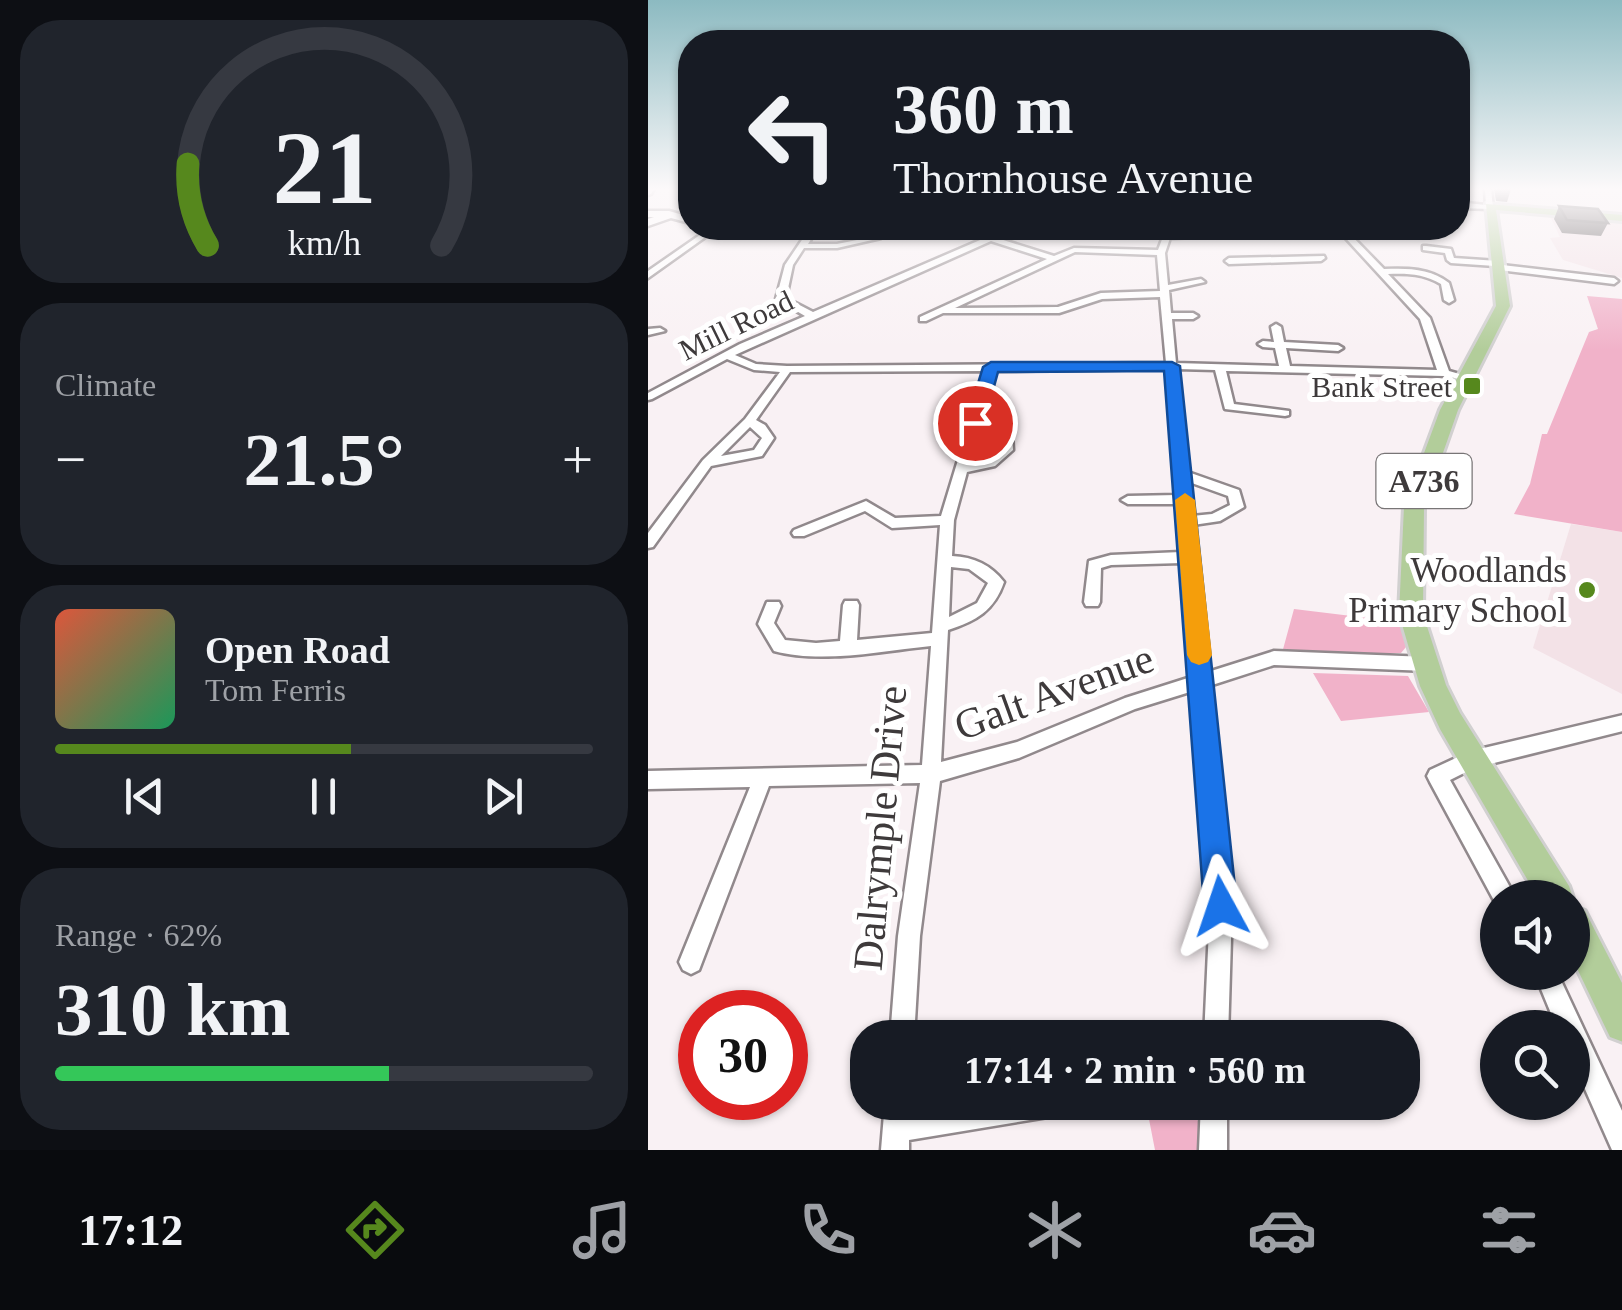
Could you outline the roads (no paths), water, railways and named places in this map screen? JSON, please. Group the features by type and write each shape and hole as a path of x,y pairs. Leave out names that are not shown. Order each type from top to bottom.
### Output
{"main road":[{"name":"A736","path":"1495,243 1503,306 1449,410 1414,507 1411,614 1433,686 1470,760 1546,880"},
{"path":"1590,958 1622,1024"}],"street":[{"path":"651,271 691,243"},
{"path":"804,243 789,265 780,299 811,316"},
{"path":"802,246 854,243"},
{"name":"Mill Road","path":"648,398 726,355 979,243"},
{"path":"1004,243 1052,258"},
{"path":"1165,243 1161,254 1164,291 1221,906 1217,1020"},
{"path":"1264,243 1275,260"},
{"path":"1353,243 1425,318 1444,372"},
{"path":"687,244 709,250"},
{"path":"923,319 1052,258 1092,248 1161,254"},
{"path":"1424,273 1424,250 1448,252 1451,260 1614,281"},
{"path":"1230,261 1321,258"},
{"path":"1379,272 1424,273 1445,282 1449,300"},
{"path":"939,311 1059,310 1102,296 1164,291 1200,282"},
{"path":"976,294 989,311"},
{"path":"1167,316 1192,316"},
{"path":"1278,336 1285,368"},
{"path":"1263,344 1278,336 1335,347"},
{"path":"726,355 754,367 787,370 1172,366 1444,372 1466,379"},
{"name":"Dalrymple Drive","path":"903,1020 909,936 931,774 947,520 991,367"},
{"path":"1220,367 1228,407 1285,413"},
{"path":"648,542 707,463 749,422 787,370"},
{"path":"707,463 758,454 768,438 761,428 749,422"},
{"path":"960,469 991,463 1008,450 1008,437 995,425 975,423"},
{"path":"1182,475 1234,493 1236,507 1215,518 1186,521"},
{"path":"1128,500 1185,500"},
{"path":"799,532 866,505 892,523 947,520"},
{"path":"1092,602 1094,565 1111,560 1190,557"},
{"path":"773,606 766,624 780,646 848,648 938,632 970,617 991,601 996,582 983,568 964,561 947,562"},
{"path":"848,648 851,605"},
{"name":"Galt Avenue","path":"648,780 931,774 1019,750 1131,703 1274,658 1428,664"},
{"path":"1496,880 1437,776 1470,760 1622,723"},
{"path":"691,962 763,778"},
{"path":"1590,1072 1622,1144"},
{"path":"896,1127 942,1120"},
{"path":"1213,1150 1214,1120"}],"place":[{"name":"Bank Street","path":"1472,386"},
{"name":"Woodlands Primary School","path":"1587,590"}]}
